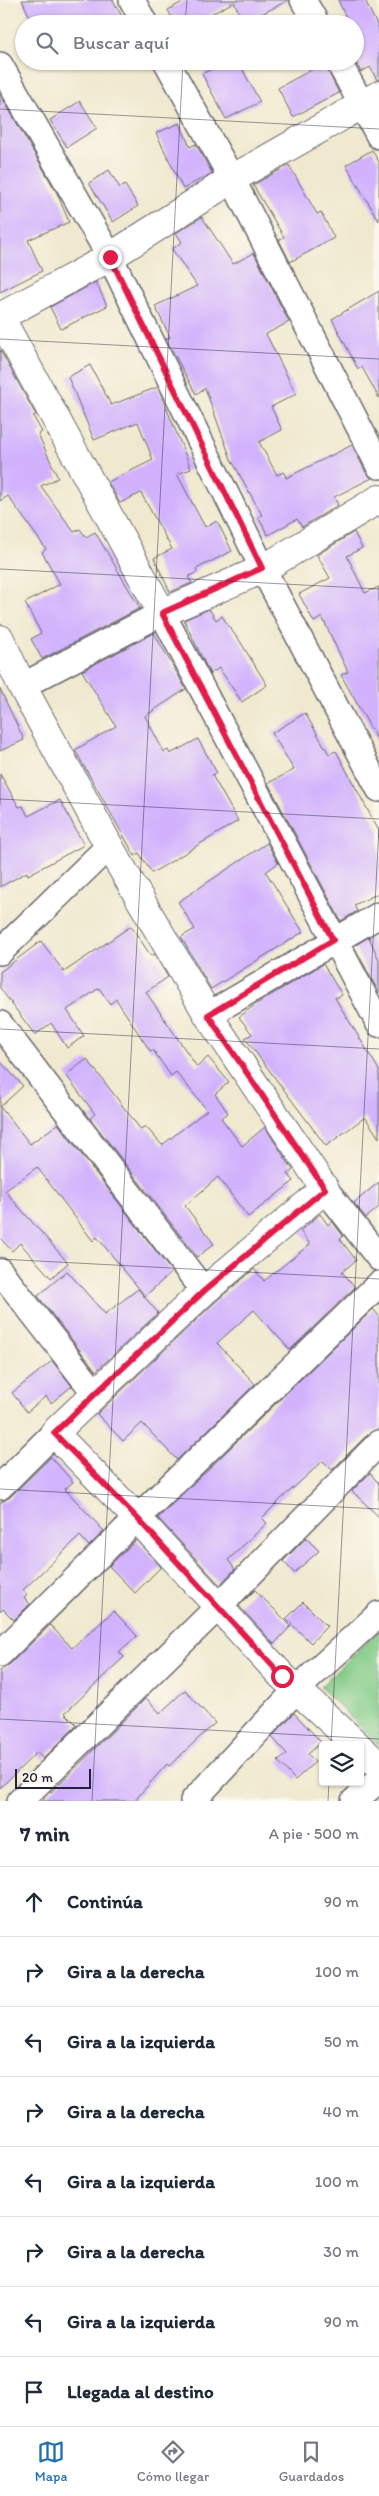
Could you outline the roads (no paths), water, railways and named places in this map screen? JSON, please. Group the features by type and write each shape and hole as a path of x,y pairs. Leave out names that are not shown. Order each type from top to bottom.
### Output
{"street":[{"path":"132,0 140,15"},
{"path":"303,0 311,15"},
{"path":"0,66 110,257 262,568 379,790"},
{"path":"171,70 232,179 379,466"},
{"path":"345,70 370,100 379,136"},
{"path":"370,100 232,179 110,257 0,317 162,613 379,1024"},
{"path":"22,686 162,613 262,568 379,499"},
{"path":"0,639 22,686 109,846 208,1015 325,1189 379,1258"},
{"path":"0,952 109,846"},
{"path":"208,1015 379,914"},
{"path":"0,1024 204,1291"},
{"path":"0,1487 95,1393 204,1291 325,1189"},
{"path":"0,1271 95,1393"},
{"path":"0,1654 137,1518 379,1284"},
{"path":"54,1433 137,1518 282,1676 353,1741"},
{"path":"20,1801 219,1606 379,1443"},
{"path":"193,1801 297,1689 379,1614"},
{"path":"364,1752 379,1766"},
{"path":"354,1801 379,1780"}]}
